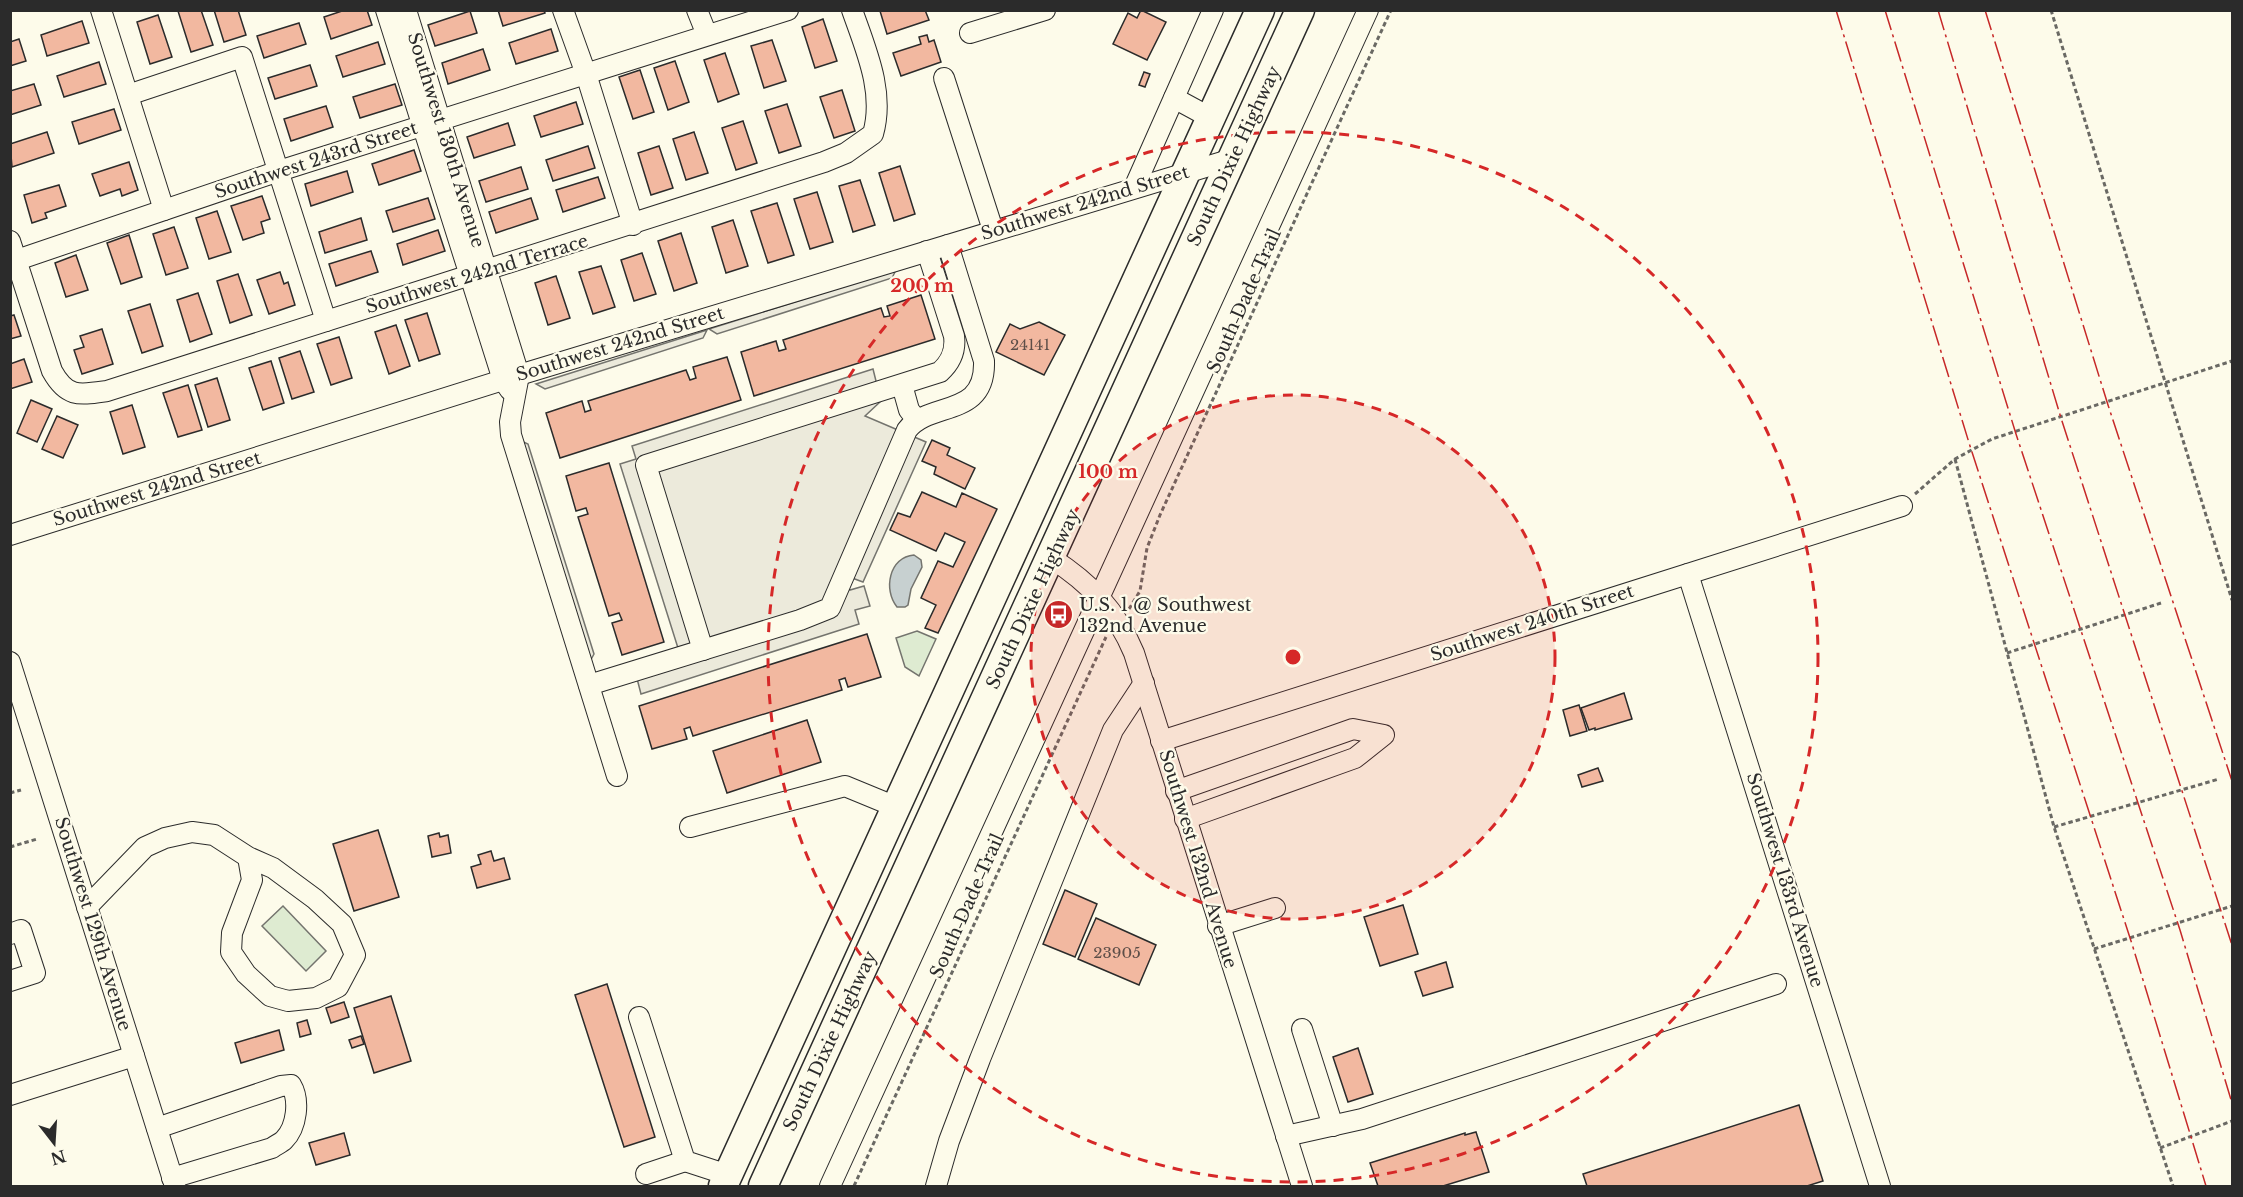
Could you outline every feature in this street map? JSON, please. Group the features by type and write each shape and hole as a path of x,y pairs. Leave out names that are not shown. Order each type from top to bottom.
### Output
{"highway":[{"path":"1285,45 1290,10"},
{"name":"South Dixie Highway","path":"763,1186 1052,558 1300,10"},
{"name":"South Dixie Highway","path":"725,1181 1211,118 1253,12"},
{"path":"896,807 936,754 960,709 1015,589 1037,565 1052,558 1047,536 1050,511 1112,372 1113,329"}],"street":[{"path":"101,10 164,210"},
{"name":"Southwest 130th Avenue","path":"386,10 432,123"},
{"name":"Southwest 130th Avenue","path":"406,10 432,123 511,378 515,397 510,422 511,435 589,685"},
{"path":"563,10 633,225"},
{"path":"697,10 707,35"},
{"name":"Southwest 243rd Street","path":"17,260 279,171 788,10"},
{"name":"Southwest 242nd Terrace","path":"17,260 52,371 65,390 74,394 107,391 477,272 633,225 846,153 873,134 878,110 868,56 852,10"},
{"path":"970,33 1045,10"},
{"path":"1134,188 1213,10"},
{"path":"830,1186 1368,10"},
{"path":"128,95 242,57 326,321"},
{"path":"944,78 993,230"},
{"path":"1174,98 1211,118"},
{"name":"Southwest 242nd Street","path":"10,535 511,378 1232,159"},
{"path":"10,241 17,260"},
{"path":"617,776 589,685 800,620 830,608 907,430 914,422 961,405 973,396 985,371 980,344 948,245"},
{"path":"703,650 646,465 940,372 949,363 954,352 954,336 927,251"},
{"path":"899,386 914,422"},
{"name":"Southwest 240th Street","path":"1161,741 1902,506"},
{"name":"Southwest 132nd Avenue","path":"1052,558 1078,575 1100,596 1128,638 1302,1186"},
{"name":"Southwest 133rd Avenue","path":"1688,574 1880,1186"},
{"name":"Southwest 129th Avenue","path":"10,662 174,1182"},
{"path":"936,1186 949,1142 980,1059 1113,730 1144,683"},
{"path":"1176,790 1353,729 1384,735 1355,758 1185,819"},
{"path":"690,827 845,786 896,807"},
{"path":"87,907 145,847 165,837 192,832 213,836 248,857 273,868 315,899 342,924 355,956 338,987 316,998 288,1001 270,996 246,974 231,952 232,933 252,880 248,857"},
{"path":"1218,926 1275,909"},
{"path":"10,934 21,930 35,973 10,981"},
{"path":"1286,1136 1362,1119 1776,984"},
{"path":"639,1017 685,1161"},
{"path":"1302,1029 1333,1126"},
{"path":"10,1095 134,1056"},
{"path":"156,1128 281,1086 291,1085 296,1093 296,1118 285,1138 272,1148 174,1182"},
{"path":"646,1174 685,1161 725,1181"}],"path":[{"name":"South Dade Trail","path":"1132,606 1140,591 1146,548 1156,524 1391,10"},
{"path":"2051,10 2232,600"},
{"path":"1902,506 1955,459 1992,439 2232,361"},
{"path":"1955,459 2054,827 2173,1186"},
{"path":"2007,653 2161,603"},
{"name":"South Dade Trail","path":"854,1186 1106,637"},
{"path":"2054,827 2219,779"},
{"path":"10,793 21,790"},
{"path":"10,847 37,839"},
{"path":"2094,949 2232,906"},
{"path":"2160,1148 2232,1121"}],"green space":[{"path":"917,631 936,639 919,676 905,667 896,638"},
{"path":"283,906 326,951 306,971 262,926"}],"shaded area":[{"path":"896,270 892,278 717,334 709,329"},
{"path":"707,330 703,338 545,389 536,384"},
{"path":"873,369 881,401 865,416 926,442 863,582 852,578 848,586 850,590 864,586 870,606 855,610 859,624 641,694 633,663 678,648 620,464 636,459 632,446"},
{"path":"519,440 528,444 594,654 589,663"},
{"path":"914,555 921,560 922,567 911,589 908,605 897,607 890,592 891,575 899,562"}],"building":[{"path":"201,10 213,45 191,52 178,11"},
{"path":"214,10 238,10 246,35 224,42"},
{"path":"345,10 367,10 372,25 331,39 324,17"},
{"path":"498,10 544,10 545,13 503,26"},
{"path":"925,10 929,20 887,34 880,11"},
{"path":"1141,10 1166,22 1147,60 1113,44 1128,13 1137,18"},
{"path":"470,11 477,33 435,46 428,25"},
{"path":"158,15 172,57 150,64 137,22"},
{"path":"823,19 837,61 815,68 802,27"},
{"path":"82,21 89,43 47,56 41,35"},
{"path":"299,23 306,44 264,58 257,36"},
{"path":"551,29 558,51 516,64 509,43"},
{"path":"927,35 929,42 934,40 941,62 901,76 893,53 921,44 919,37"},
{"path":"19,39 26,61 10,66 10,42"},
{"path":"772,40 786,81 764,88 751,46"},
{"path":"378,42 385,64 343,77 336,56"},
{"path":"483,49 490,70 448,84 442,63"},
{"path":"725,53 739,94 718,102 704,60"},
{"path":"675,61 689,102 668,110 654,68"},
{"path":"99,62 106,84 64,97 57,76"},
{"path":"310,65 317,86 275,99 268,78"},
{"path":"640,70 654,112 633,119 619,77"},
{"path":"1144,72 1150,74 1145,87 1139,85"},
{"path":"34,84 41,105 10,115 10,91"},
{"path":"395,84 402,105 360,118 353,97"},
{"path":"842,90 855,131 834,138 820,97"},
{"path":"576,102 583,124 541,137 534,116"},
{"path":"787,104 801,146 779,153 765,111"},
{"path":"326,106 333,127 291,141 284,119"},
{"path":"114,109 121,130 79,144 72,122"},
{"path":"743,121 757,163 736,170 722,128"},
{"path":"508,123 515,145 474,158 467,137"},
{"path":"47,132 54,153 12,167 10,144"},
{"path":"694,132 708,173 686,180 673,139"},
{"path":"588,146 595,168 553,181 546,160"},
{"path":"659,146 673,188 651,195 638,153"},
{"path":"414,150 421,171 379,185 372,164"},
{"path":"129,162 138,190 122,196 120,189 100,196 92,174"},
{"path":"900,166 915,214 894,221 879,173"},
{"path":"521,167 528,189 486,202 479,181"},
{"path":"347,171 353,192 311,206 305,184"},
{"path":"598,177 605,198 563,212 556,190"},
{"path":"860,180 875,225 853,232 839,186"},
{"path":"59,185 66,206 45,213 47,218 32,223 24,195"},
{"path":"817,192 833,242 810,249 794,199"},
{"path":"262,196 270,219 261,222 264,233 243,240 231,206"},
{"path":"428,198 435,219 393,232 386,211"},
{"path":"531,198 538,219 496,233 489,212"},
{"path":"777,203 794,255 768,263 751,211"},
{"path":"217,211 231,252 209,259 196,218"},
{"path":"361,218 367,240 325,253 319,232"},
{"path":"733,220 748,266 726,273 712,227"},
{"path":"174,227 188,268 166,275 153,234"},
{"path":"438,230 445,251 403,265 397,244"},
{"path":"681,233 697,283 674,291 658,241"},
{"path":"129,235 142,277 121,284 107,243"},
{"path":"371,251 378,272 336,286 329,264"},
{"path":"642,253 656,294 634,301 621,260"},
{"path":"76,255 88,290 66,297 55,263"},
{"path":"601,266 615,307 593,314 579,272"},
{"path":"280,272 284,284 288,282 295,305 269,314 257,280"},
{"path":"238,274 252,315 230,323 217,281"},
{"path":"556,276 570,318 548,325 535,283"},
{"path":"198,293 212,334 190,342 177,300"},
{"path":"921,295 935,339 754,396 741,352 776,341 779,351 786,349 783,340 881,308 884,317 890,316 887,306"},
{"path":"150,304 163,346 142,353 128,311"},
{"path":"427,313 440,354 419,361 405,320"},
{"path":"14,315 21,336 10,339 10,316"},
{"path":"1039,322 1065,335 1044,375 996,352 1010,324 1020,329"},
{"path":"396,325 410,366 389,374 375,332"},
{"path":"102,329 113,364 82,374 74,350 84,347 80,336"},
{"path":"339,337 352,378 331,385 317,344"},
{"path":"300,351 314,392 292,399 279,358"},
{"path":"727,357 741,400 560,458 546,413 582,401 585,412 591,410 588,401 686,370 690,380 696,378 693,367"},
{"path":"24,359 32,382 10,389 10,364"},
{"path":"271,361 284,403 263,410 249,368"},
{"path":"217,378 230,420 208,427 195,385"},
{"path":"188,385 202,430 178,437 163,393"},
{"path":"31,400 52,409 37,442 17,433"},
{"path":"132,405 145,447 123,454 110,412"},
{"path":"57,416 78,425 63,458 42,449"},
{"path":"932,440 950,448 947,455 975,468 965,489 934,474 936,467 922,461"},
{"path":"609,463 664,642 622,655 612,623 622,620 619,613 609,616 578,517 588,514 586,508 576,511 566,476"},
{"path":"922,492 956,507 962,493 997,509 938,633 925,628 936,605 921,598 938,561 953,567 965,542 945,533 936,551 890,530 898,513 910,517"},
{"path":"867,634 881,677 848,687 845,678 839,680 842,690 693,736 690,727 684,729 687,739 652,749 639,706"},
{"path":"1624,693 1632,719 1589,730 1581,708"},
{"path":"1579,705 1587,731 1570,736 1563,710"},
{"path":"807,720 821,762 727,793 713,751"},
{"path":"1598,768 1603,781 1582,787 1578,775"},
{"path":"378,830 399,897 354,911 333,844"},
{"path":"439,833 440,837 448,835 451,853 432,857 428,836"},
{"path":"491,851 494,861 504,858 510,879 477,888 471,867 481,864 478,855"},
{"path":"1065,890 1097,904 1075,957 1043,944"},
{"path":"1403,905 1418,954 1380,966 1364,917"},
{"path":"1096,918 1156,945 1139,985 1078,959"},
{"path":"1446,962 1453,987 1423,996 1415,972"},
{"path":"607,984 655,1137 624,1147 575,995"},
{"path":"391,996 411,1061 374,1073 354,1008"},
{"path":"344,1002 349,1017 331,1023 326,1008"},
{"path":"307,1020 311,1034 300,1037 297,1023"},
{"path":"279,1030 284,1050 241,1063 235,1043"},
{"path":"361,1036 364,1044 352,1048 349,1040"},
{"path":"1358,1048 1373,1094 1348,1102 1333,1057"},
{"path":"1799,1105 1823,1181 1807,1186 1587,1186 1583,1174"},
{"path":"1476,1132 1489,1172 1443,1186 1378,1186 1370,1163 1465,1133 1465,1135"},
{"path":"344,1133 350,1155 316,1165 309,1143"}],"power":[{"path":"1836,10 1970,446 2132,944 2206,1186"},
{"path":"1885,10 2016,434 2180,930 2232,1103"},
{"path":"1938,10 2061,418 2232,945"},
{"path":"1985,10 2108,405 2232,781"}],"place":[{"name":"U.S. 1 @ Southwest 132nd Avenue","path":"1058,615"}]}
